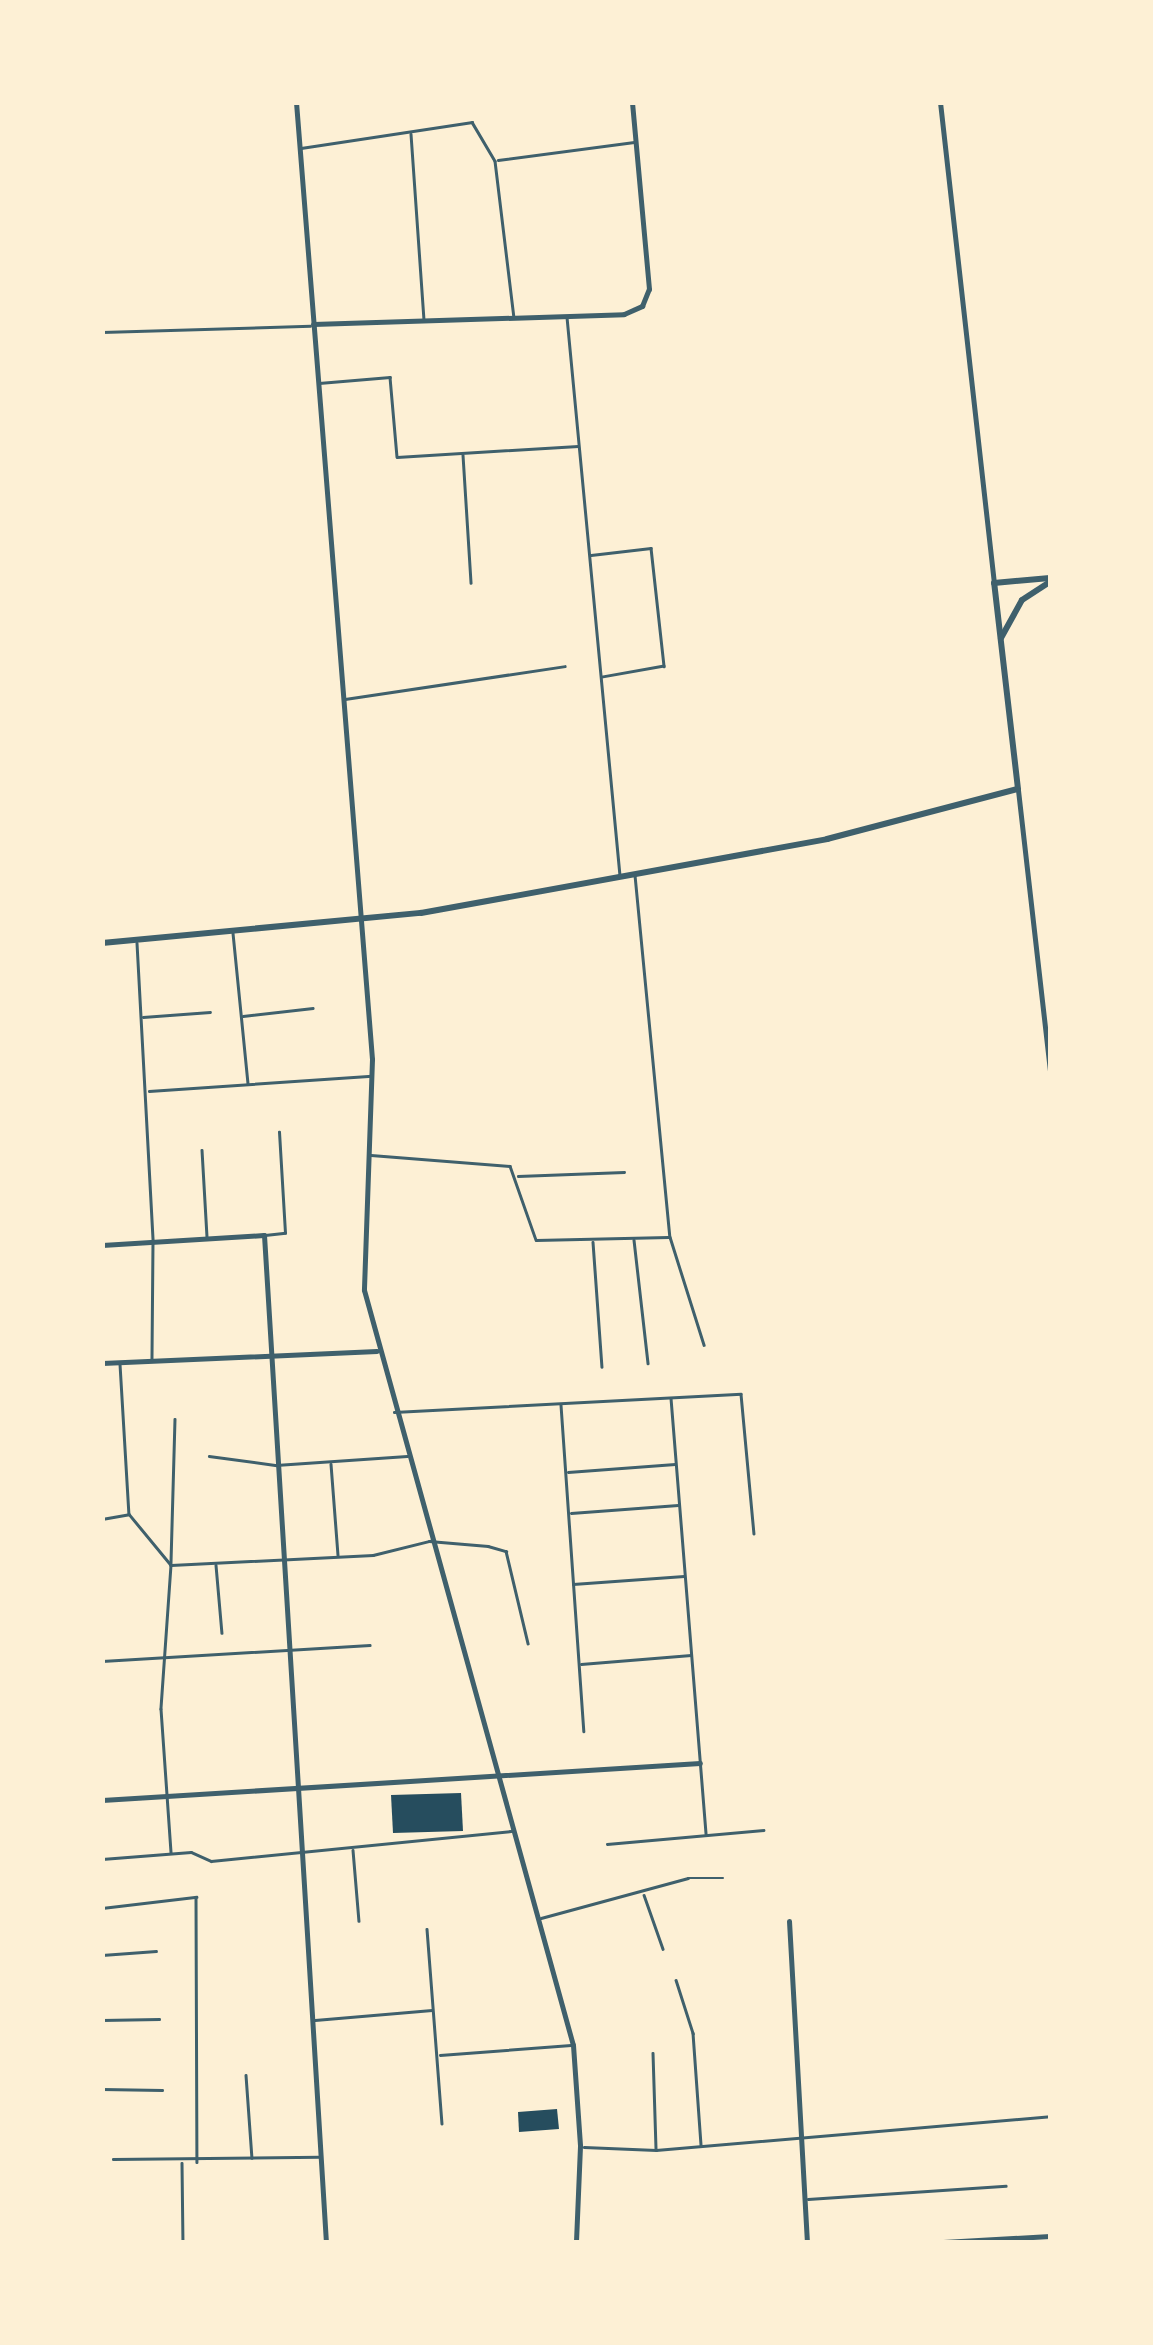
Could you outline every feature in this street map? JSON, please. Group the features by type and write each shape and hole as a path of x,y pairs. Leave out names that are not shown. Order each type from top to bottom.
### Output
{"street":[{"path":"296,102 372,1076 364,1290 376,1351 540,1919 572,2044 580,2146 576,2242"},
{"path":"314,324 624,314 642,306 649,288 632,102"},
{"path":"940,102 1050,1070"},
{"path":"994,582 1050,580"},
{"path":"1001,640 1022,600 1050,580"},
{"path":"105,943 361,920 827,840 1018,790"},
{"path":"102,1246 264,1235 326,2242"},
{"path":"102,1363 376,1351"},
{"path":"102,1800 498,1780 700,1763"},
{"path":"789,1921 807,2242"},
{"path":"944,2242 1050,2236"}],"lane":[{"path":"299,148 472,122 496,160 514,317"},
{"path":"411,133 424,320"},
{"path":"496,160 636,142"},
{"path":"566,315 620,876"},
{"path":"102,332 302,330 314,324"},
{"path":"318,383 390,377 396,457 579,446"},
{"path":"462,453 471,583"},
{"path":"590,555 651,548 664,666 601,677"},
{"path":"343,700 565,666"},
{"path":"635,873 670,1237 704,1345"},
{"path":"102,932 105,943"},
{"path":"233,933 248,1084"},
{"path":"137,941 148,1091 152,1361"},
{"path":"241,1017 313,1008"},
{"path":"143,1017 210,1012"},
{"path":"148,1091 372,1076"},
{"path":"264,1235 285,1233 279,1132"},
{"path":"202,1150 207,1239"},
{"path":"369,1155 510,1166 517,1176 536,1240 670,1237"},
{"path":"517,1176 624,1172"},
{"path":"634,1238 648,1363"},
{"path":"594,1240 602,1367"},
{"path":"120,1362 129,1514 171,1565"},
{"path":"394,1412 742,1394 754,1533"},
{"path":"671,1398 706,1834"},
{"path":"561,1404 584,1731"},
{"path":"171,1853 160,1708 168,1657 176,1418"},
{"path":"209,1456 276,1465 407,1456"},
{"path":"331,1461 338,1557"},
{"path":"566,1472 676,1464"},
{"path":"568,1513 680,1505"},
{"path":"102,1519 129,1514"},
{"path":"171,1565 338,1557 430,1541 506,1551 528,1643"},
{"path":"216,1563 222,1633"},
{"path":"573,1584 685,1576"},
{"path":"102,1660 370,1645"},
{"path":"579,1664 691,1655"},
{"path":"607,1844 762,1830"},
{"path":"102,1859 171,1853 204,1854 211,1861 512,1831"},
{"path":"353,1848 359,1921"},
{"path":"540,1919 627,1892 644,1894 688,1878 723,1878"},
{"path":"644,1894 663,1949"},
{"path":"102,1908 196,1897 197,2162"},
{"path":"427,1929 442,2124"},
{"path":"102,1954 156,1951"},
{"path":"676,1980 693,2033 701,2146"},
{"path":"312,2020 434,2010"},
{"path":"102,2020 159,2019"},
{"path":"436,2055 572,2044"},
{"path":"652,2052 656,2150"},
{"path":"246,2075 252,2160"},
{"path":"102,2089 162,2090"},
{"path":"580,2146 656,2150 1050,2116"},
{"path":"113,2158 197,2162 320,2157"},
{"path":"182,2161 184,2242"},
{"path":"805,2199 1006,2186"}],"building":[{"path":"461,1793 463,1831 393,1833 391,1795"},
{"path":"557,2109 559,2129 519,2132 518,2112"}]}
